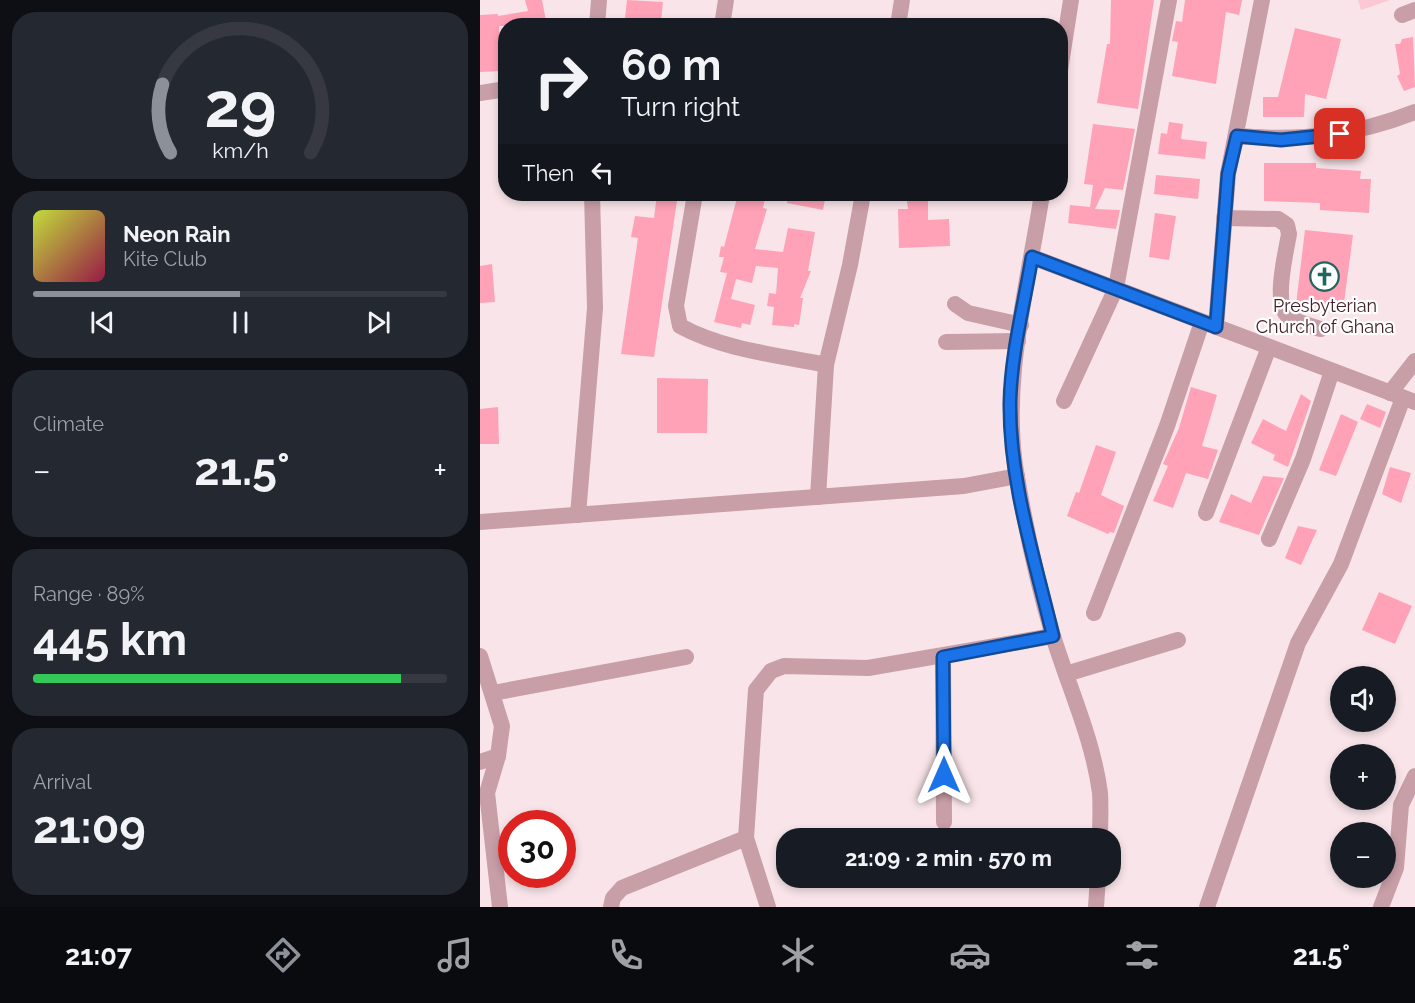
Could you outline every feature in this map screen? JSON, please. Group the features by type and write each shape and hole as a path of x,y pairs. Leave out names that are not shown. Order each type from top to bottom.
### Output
{"street":[{"path":"598,18 599,0"},
{"path":"723,18 726,0"},
{"path":"899,18 902,0"},
{"path":"1068,19 1071,0"},
{"path":"1064,401 1116,288 1168,0"},
{"path":"1094,613 1209,324 1228,174 1262,0"},
{"path":"480,93 498,90"},
{"path":"1237,136 1281,140 1357,132 1415,112"},
{"path":"578,515 595,308 592,201"},
{"path":"694,201 676,306 680,326 726,344 826,365"},
{"path":"818,498 826,365 850,265 862,201"},
{"path":"1041,201 1010,399 1017,476 1053,636 1086,736 1100,793 1100,828"},
{"path":"1224,218 1278,219 1287,225 1289,234 1280,299 1282,310 1290,318 1321,329"},
{"path":"1032,257 1403,398"},
{"path":"955,304 968,313 1020,333"},
{"path":"946,342 1020,333"},
{"path":"1206,513 1269,347"},
{"path":"1207,907 1298,643 1341,564 1415,361"},
{"path":"1269,539 1303,459 1332,372"},
{"path":"480,522 964,486 1017,476"},
{"path":"768,907 746,838 756,690 762,679 771,671 784,666 868,668 943,657 1053,636"},
{"path":"1066,675 1178,640"},
{"path":"480,656 502,726 498,756 487,793 500,907"},
{"path":"493,693 686,657"},
{"path":"943,657 944,822"},
{"path":"480,762 498,756"},
{"path":"1381,907 1396,868 1401,805 1415,776"},
{"path":"611,907 613,898 622,888 746,838"},
{"path":"1096,888 1096,907"}],"shaded area":[{"path":"1358,0 1390,0 1361,10"}],"building":[{"path":"525,0 542,0 545,18 498,18 498,71 480,72 480,15 498,14 498,16 528,11"},
{"path":"627,0 663,2 661,18 625,18"},
{"path":"1111,0 1154,0 1138,109 1097,103 1107,44 1110,44"},
{"path":"1185,0 1242,0 1239,15 1226,12 1216,84 1172,76 1178,42 1172,41 1176,21 1182,22"},
{"path":"1295,28 1341,39 1326,99 1305,94 1304,117 1263,117 1263,97 1278,97"},
{"path":"1413,37 1415,87 1404,91 1397,76 1400,74 1395,44 1400,44 1402,39"},
{"path":"1169,122 1183,124 1181,139 1207,142 1205,159 1158,154 1161,133 1167,134"},
{"path":"1093,124 1135,129 1123,190 1105,188 1095,209 1120,210 1116,229 1068,223 1070,205 1090,207 1093,185 1084,184"},
{"path":"1264,163 1316,163 1316,168 1361,171 1360,179 1371,179 1369,213 1320,210 1320,203 1264,201"},
{"path":"1156,175 1200,179 1198,199 1154,194"},
{"path":"656,201 677,201 654,357 621,354 638,238 631,237 635,216 654,218"},
{"path":"736,201 764,201 763,208 767,209 755,249 783,252 788,228 815,232 808,271 811,271 800,298 803,298 799,325 794,324 794,327 772,325 774,307 767,306 769,293 776,294 778,268 756,266 752,283 736,279 731,299 755,305 750,325 742,323 741,328 714,322 727,273 720,272 724,257 719,257 721,246 724,247"},
{"path":"787,201 825,201 823,210 787,203"},
{"path":"907,201 928,201 928,220 949,219 950,246 899,248 898,209 908,209"},
{"path":"1155,213 1176,216 1169,260 1149,257"},
{"path":"1305,230 1353,235 1343,310 1296,304"},
{"path":"492,264 495,302 480,303 480,266"},
{"path":"657,378 708,379 707,433 657,433"},
{"path":"1191,387 1217,395 1202,446 1218,450 1208,479 1186,473 1173,508 1153,501 1168,466 1163,464 1179,428"},
{"path":"1301,394 1311,401 1288,467 1273,460 1275,455 1251,443 1263,419 1286,431"},
{"path":"1367,404 1386,412 1380,428 1360,419"},
{"path":"498,407 499,444 480,444 480,409"},
{"path":"1341,414 1358,422 1336,476 1319,470"},
{"path":"1096,445 1116,452 1101,495 1124,506 1114,533 1108,534 1067,516 1076,492 1079,493"},
{"path":"1390,467 1411,473 1401,503 1382,494"},
{"path":"1263,476 1284,478 1259,535 1219,522 1231,494 1251,503"},
{"path":"1298,526 1317,530 1301,565 1285,558"},
{"path":"1379,592 1412,606 1395,644 1362,630"}],"place":[{"name":"Presbyterian Church of Ghana","path":"1325,276"}],"route":[{"path":"944,775 943,657 1053,636 1017,476 1011,429 1010,399 1032,257 1216,327 1228,174 1237,136 1281,140 1340,134"}]}
